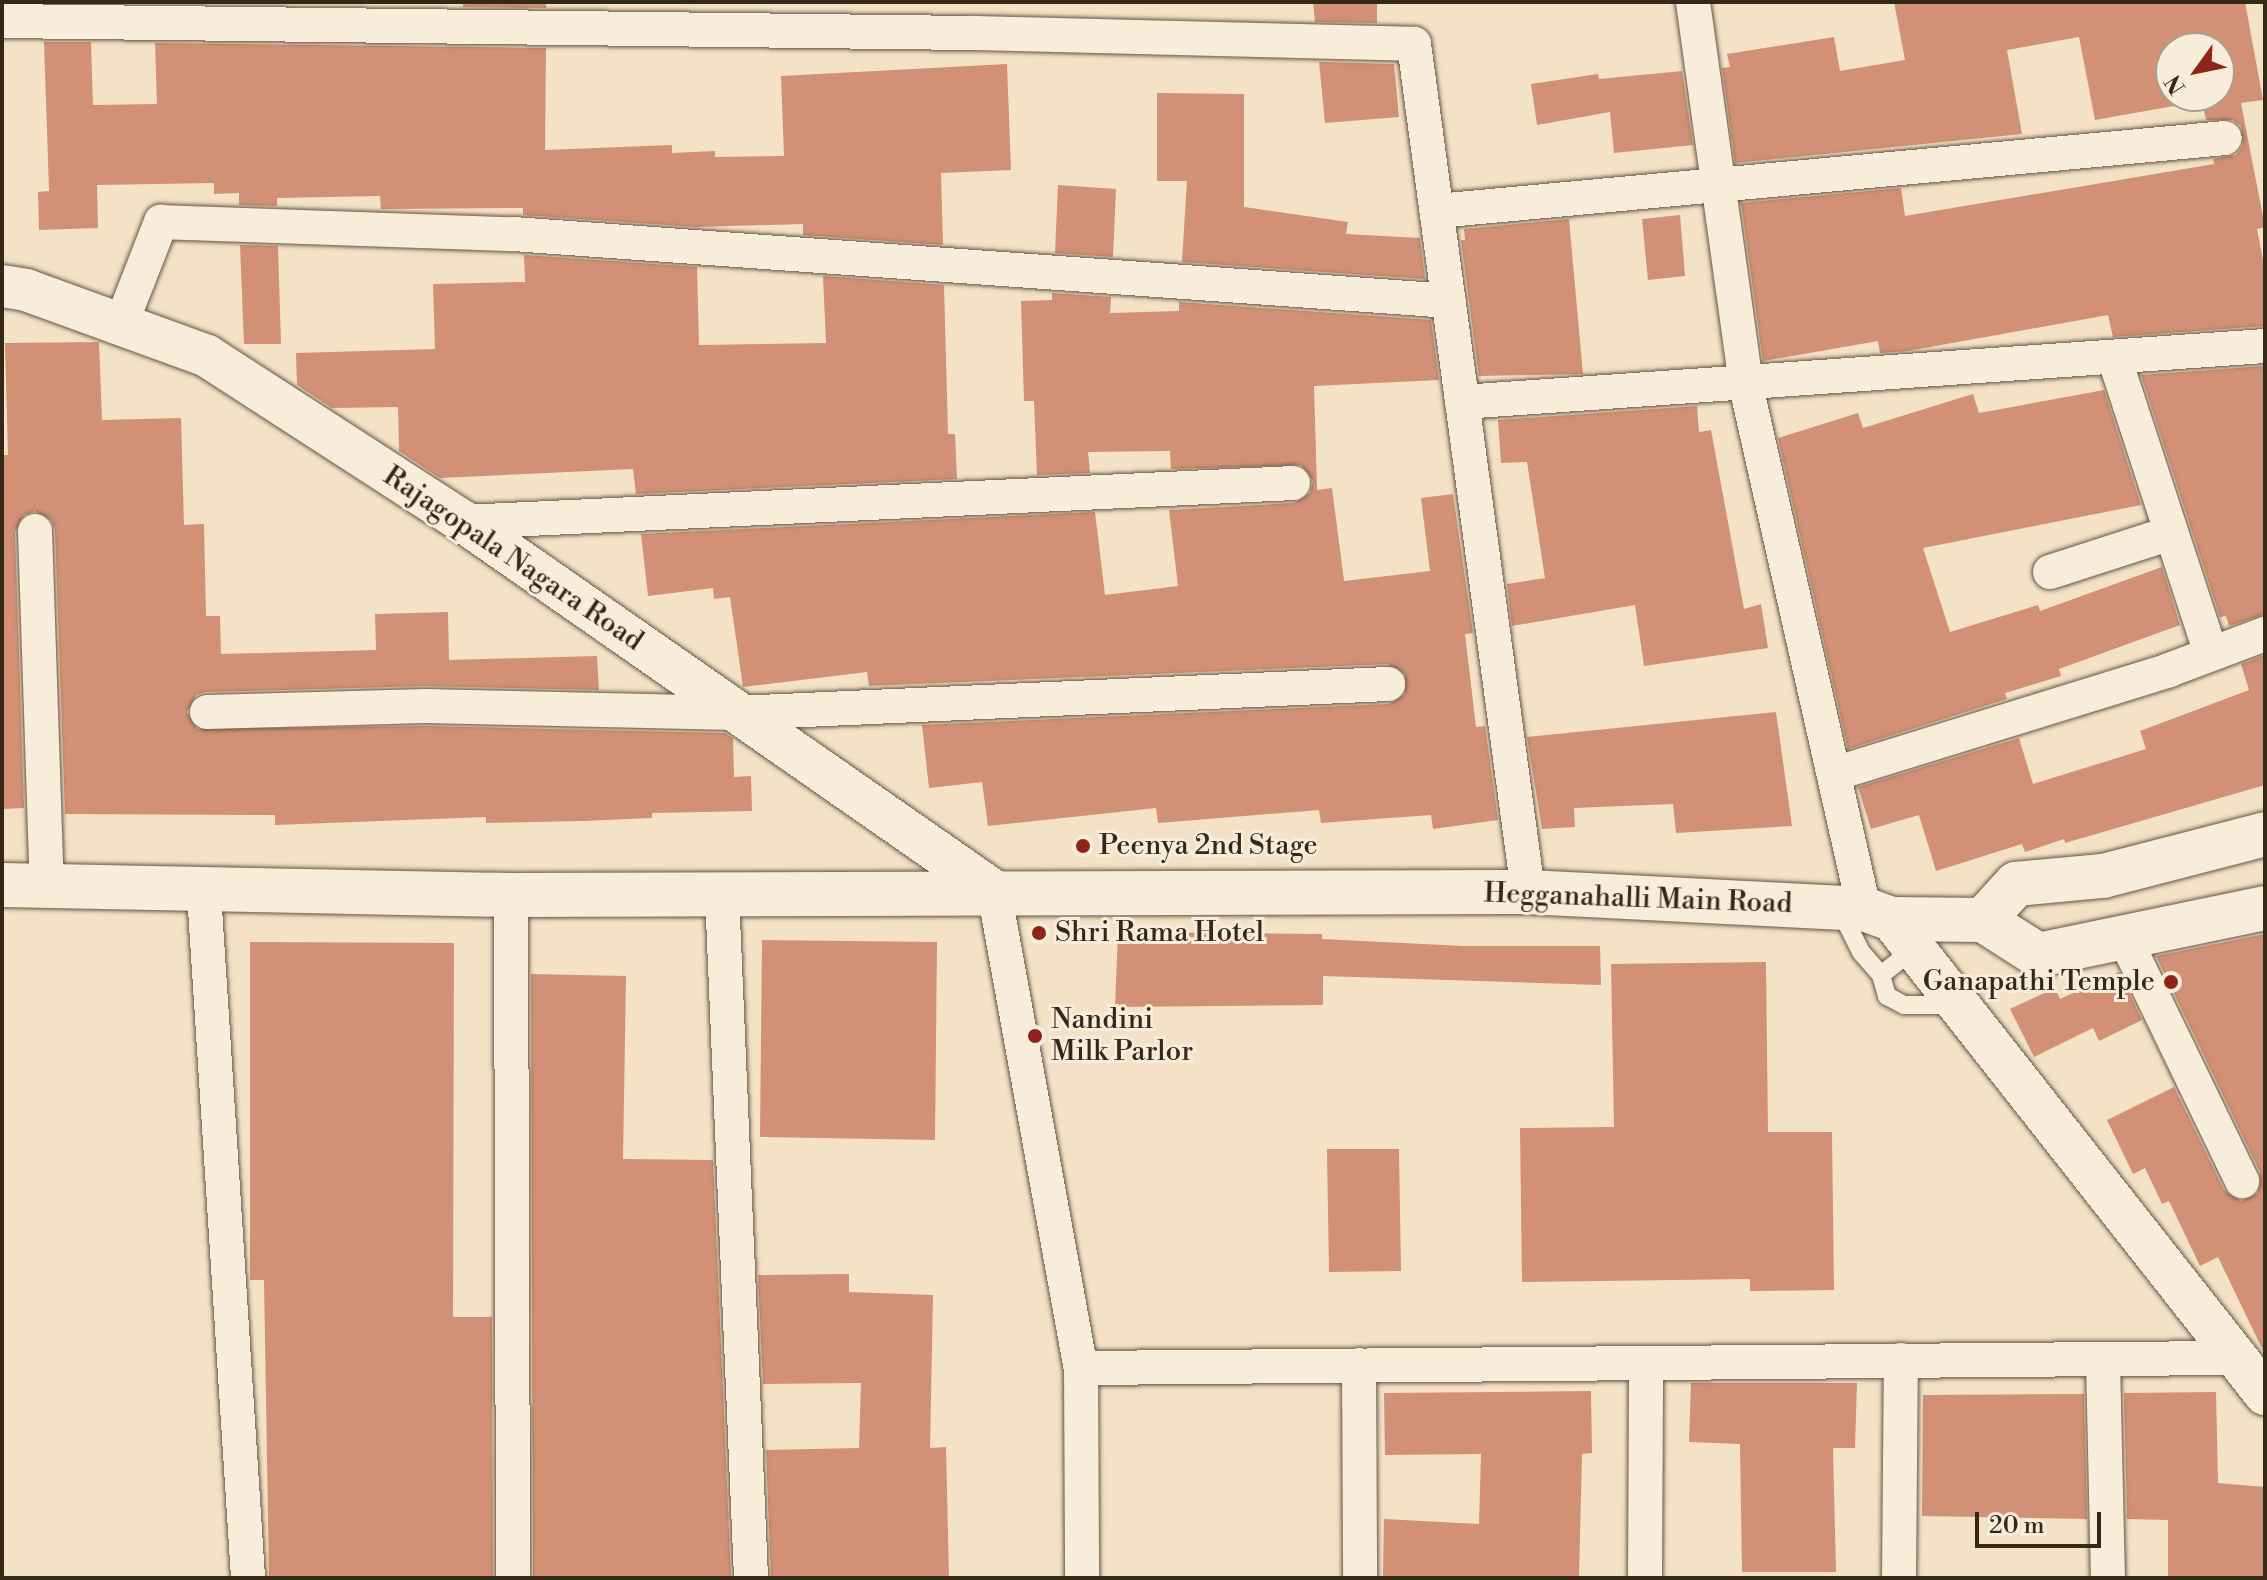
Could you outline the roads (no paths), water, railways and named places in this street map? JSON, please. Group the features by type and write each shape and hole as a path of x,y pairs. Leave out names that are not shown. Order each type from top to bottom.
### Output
{"main road":[{"path":"2265,834 2103,876 2016,884 1983,920 2038,955 2126,941 2265,908"},
{"name":"Hegganahalli Main Road","path":"2,885 204,893 511,895 994,891 1528,892 1878,921 1983,920"}],"street":[{"path":"1693,2 1722,188 1746,386 1834,774 1878,921 1962,1005 2265,1394"},
{"path":"2,21 58,12 1414,44 1528,892"},
{"path":"1437,211 1722,188 2225,138"},
{"path":"121,324 161,222 513,234 1449,301"},
{"name":"Rajagopala Nagara Road","path":"2,286 121,324 207,356 464,522 994,891"},
{"path":"1462,402 1746,386 2265,346"},
{"path":"2114,357 2211,654"},
{"path":"464,522 1293,483"},
{"path":"35,531 47,887"},
{"path":"2050,572 2171,533"},
{"path":"1834,774 2265,634"},
{"path":"207,712 426,706 737,713 1388,684"},
{"path":"994,891 1081,1368 1082,1578"},
{"path":"204,893 248,1578"},
{"path":"722,894 751,1578"},
{"path":"511,895 513,1578"},
{"path":"2126,941 2242,1181"},
{"path":"1081,1368 2236,1358"},
{"path":"1899,1578 1901,1360"},
{"path":"2103,1361 2108,1578"},
{"path":"1645,1578 1646,1363"},
{"path":"1359,1365 1360,1578"}],"lane":[{"path":"1878,921 1861,952 1881,975"},
{"path":"1878,921 1880,984 1895,1004 1962,1005"}],"place":[{"name":"Peenya 2nd Stage","path":"1083,846"},
{"name":"Shri Rama Hotel","path":"1039,933"},
{"name":"Ganapathi Temple","path":"2171,982"},
{"name":"Nandini Milk Parlor","path":"1035,1036"}]}
